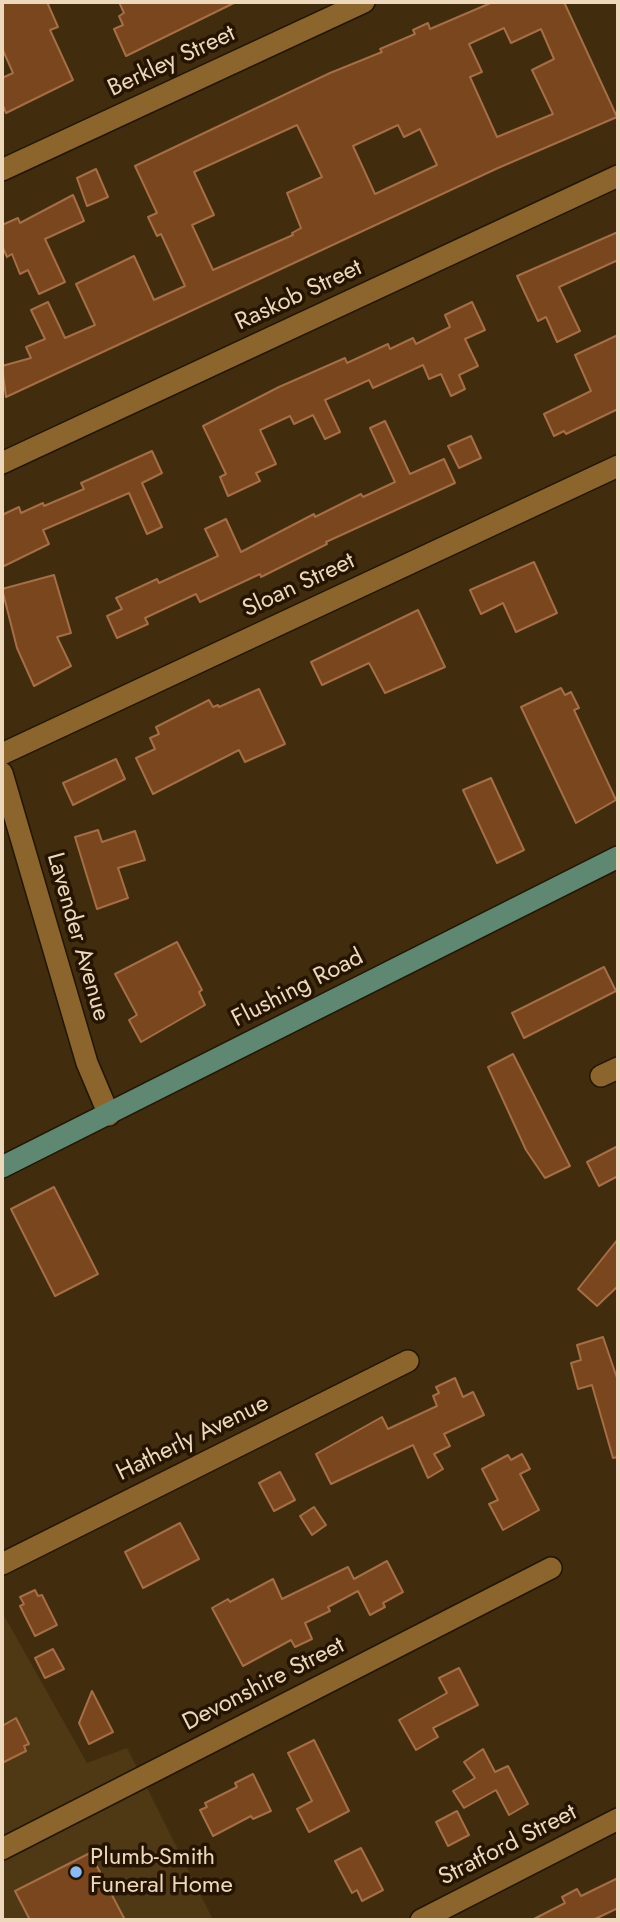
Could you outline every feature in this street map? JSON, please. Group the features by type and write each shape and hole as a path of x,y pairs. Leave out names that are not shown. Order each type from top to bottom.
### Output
{"main road":[{"name":"Flushing Road","path":"2,1167 618,857"}],"street":[{"name":"Berkley Street","path":"2,170 364,2"},
{"name":"Raskob Street","path":"2,463 618,176"},
{"name":"Sloan Street","path":"2,754 618,466"},
{"name":"Lavender Avenue","path":"2,773 87,1063 109,1115"},
{"name":"Hatherly Avenue","path":"2,1564 408,1361"},
{"name":"Devonshire Street","path":"2,1849 551,1568"},
{"name":"Stratford Street","path":"421,1920 618,1819"}],"shaded area":[{"path":"2,1612 87,1763 127,1748 213,1920 5,1920 2,1913"}],"building":[{"path":"2,2 47,2 58,27 50,30 73,80 6,113 2,103 2,78 13,73 2,48"},
{"path":"119,2 236,2 126,56 114,29 123,25 119,16 124,13"},
{"path":"493,2 564,2 617,117 498,168 6,397 2,366 31,358 26,347 45,339 31,310 48,302 65,338 95,325 76,284 134,256 154,300 185,286 161,234 157,236 148,217 157,213 135,166 330,73 382,52 380,49 415,34 413,30 428,23 430,29","holes":["504,28 511,43 541,29 554,59 532,70 553,114 497,137 470,77 482,72 469,44","297,125 322,177 287,193 301,228 292,233 293,235 213,270 192,225 214,215 194,172","398,125 404,137 420,129 437,165 375,194 353,146"]},
{"path":"96,169 108,197 87,206 77,178"},
{"path":"73,195 84,221 45,239 65,282 39,294 28,270 20,274 12,254 7,257 2,246 2,225 18,218 20,223"},
{"path":"618,232 618,260 559,287 580,331 557,342 546,317 538,321 517,276"},
{"path":"472,302 485,330 465,339 478,366 459,375 465,389 451,396 441,374 429,379 423,365 373,388 369,380 325,400 340,432 325,439 313,415 294,424 290,416 260,430 276,464 256,473 260,481 228,496 220,477 226,474 203,426 279,387 345,358 347,363 388,344 390,349 413,338 416,344 450,327 445,315"},
{"path":"618,335 618,409 566,434 564,431 554,436 544,414 591,391 575,355"},
{"path":"385,421 410,474 444,459 455,483 326,542 327,544 261,577 260,574 200,602 196,594 145,618 148,624 117,638 107,616 122,609 116,598 157,579 159,583 218,556 205,529 226,519 241,552 314,514 315,517 361,494 363,497 395,482 370,428"},
{"path":"471,436 481,458 459,468 448,446"},
{"path":"152,451 162,473 142,483 162,527 147,534 129,493 43,530 49,544 2,567 2,515 19,507 21,513 43,503 44,506 84,489 81,483"},
{"path":"534,562 557,613 516,632 503,603 481,614 470,590"},
{"path":"54,575 71,633 57,637 71,666 34,686 17,648 2,589"},
{"path":"418,610 445,667 385,693 369,663 322,685 311,662"},
{"path":"561,688 565,695 571,692 579,708 574,710 616,800 576,823 521,707"},
{"path":"259,689 285,744 245,762 239,750 153,794 136,758 155,749 150,738 159,734 156,727 209,700 213,707 219,707"},
{"path":"116,759 125,779 73,805 63,783"},
{"path":"491,778 524,850 497,863 463,790"},
{"path":"98,830 102,842 135,831 145,860 118,868 128,898 97,909 75,837"},
{"path":"177,942 202,990 199,992 205,1005 141,1042 129,1020 137,1015 115,974"},
{"path":"604,967 616,991 524,1038 512,1013"},
{"path":"513,1054 570,1166 545,1178 526,1150 488,1067"},
{"path":"618,1146 618,1176 599,1186 587,1162"},
{"path":"54,1187 98,1274 55,1296 11,1209"},
{"path":"618,1239 618,1286 597,1306 578,1289"},
{"path":"603,1337 618,1381 618,1457 613,1458 592,1385 578,1389 571,1363 581,1360 577,1345"},
{"path":"455,1378 463,1397 473,1392 484,1415 444,1434 450,1446 434,1454 443,1469 428,1478 413,1445 331,1484 316,1454 382,1417 388,1429 437,1406 433,1396 439,1393 436,1387"},
{"path":"522,1454 530,1469 520,1474 539,1510 503,1530 489,1504 498,1500 482,1469 508,1455 511,1460"},
{"path":"280,1472 295,1500 274,1511 259,1483"},
{"path":"314,1507 326,1525 312,1535 300,1516"},
{"path":"180,1523 199,1559 143,1588 125,1552"},
{"path":"387,1561 403,1592 383,1603 385,1607 370,1615 358,1591 328,1607 330,1611 305,1623 312,1639 295,1647 291,1640 243,1666 212,1608 228,1599 230,1602 273,1579 282,1599 348,1567 354,1579"},
{"path":"35,1590 38,1596 42,1595 57,1625 35,1636 20,1606 24,1604 20,1597"},
{"path":"53,1649 64,1669 45,1678 35,1658"},
{"path":"459,1668 478,1705 433,1728 438,1737 416,1750 399,1720 447,1693 439,1678"},
{"path":"92,1691 113,1732 89,1744 79,1723"},
{"path":"16,1718 29,1744 24,1746 26,1751 2,1763 2,1726"},
{"path":"314,1740 349,1811 309,1832 297,1809 312,1801 288,1753"},
{"path":"483,1749 495,1772 508,1766 528,1804 509,1815 496,1790 464,1808 453,1791 475,1778 464,1762"},
{"path":"253,1774 271,1811 253,1819 251,1816 213,1836 200,1810 207,1807 205,1803 237,1787 235,1783"},
{"path":"457,1811 469,1835 448,1846 436,1822"},
{"path":"361,1848 383,1890 362,1901 357,1890 352,1893 335,1861"},
{"name":"Plumb-Smith Funeral Home","path":"90,1853 125,1920 30,1920 15,1891"},
{"path":"618,1878 618,1908 593,1920 532,1920 565,1903 562,1897 577,1889 581,1896"}],"place":[{"name":"Plumb-Smith Funeral Home","path":"76,1872"}]}
